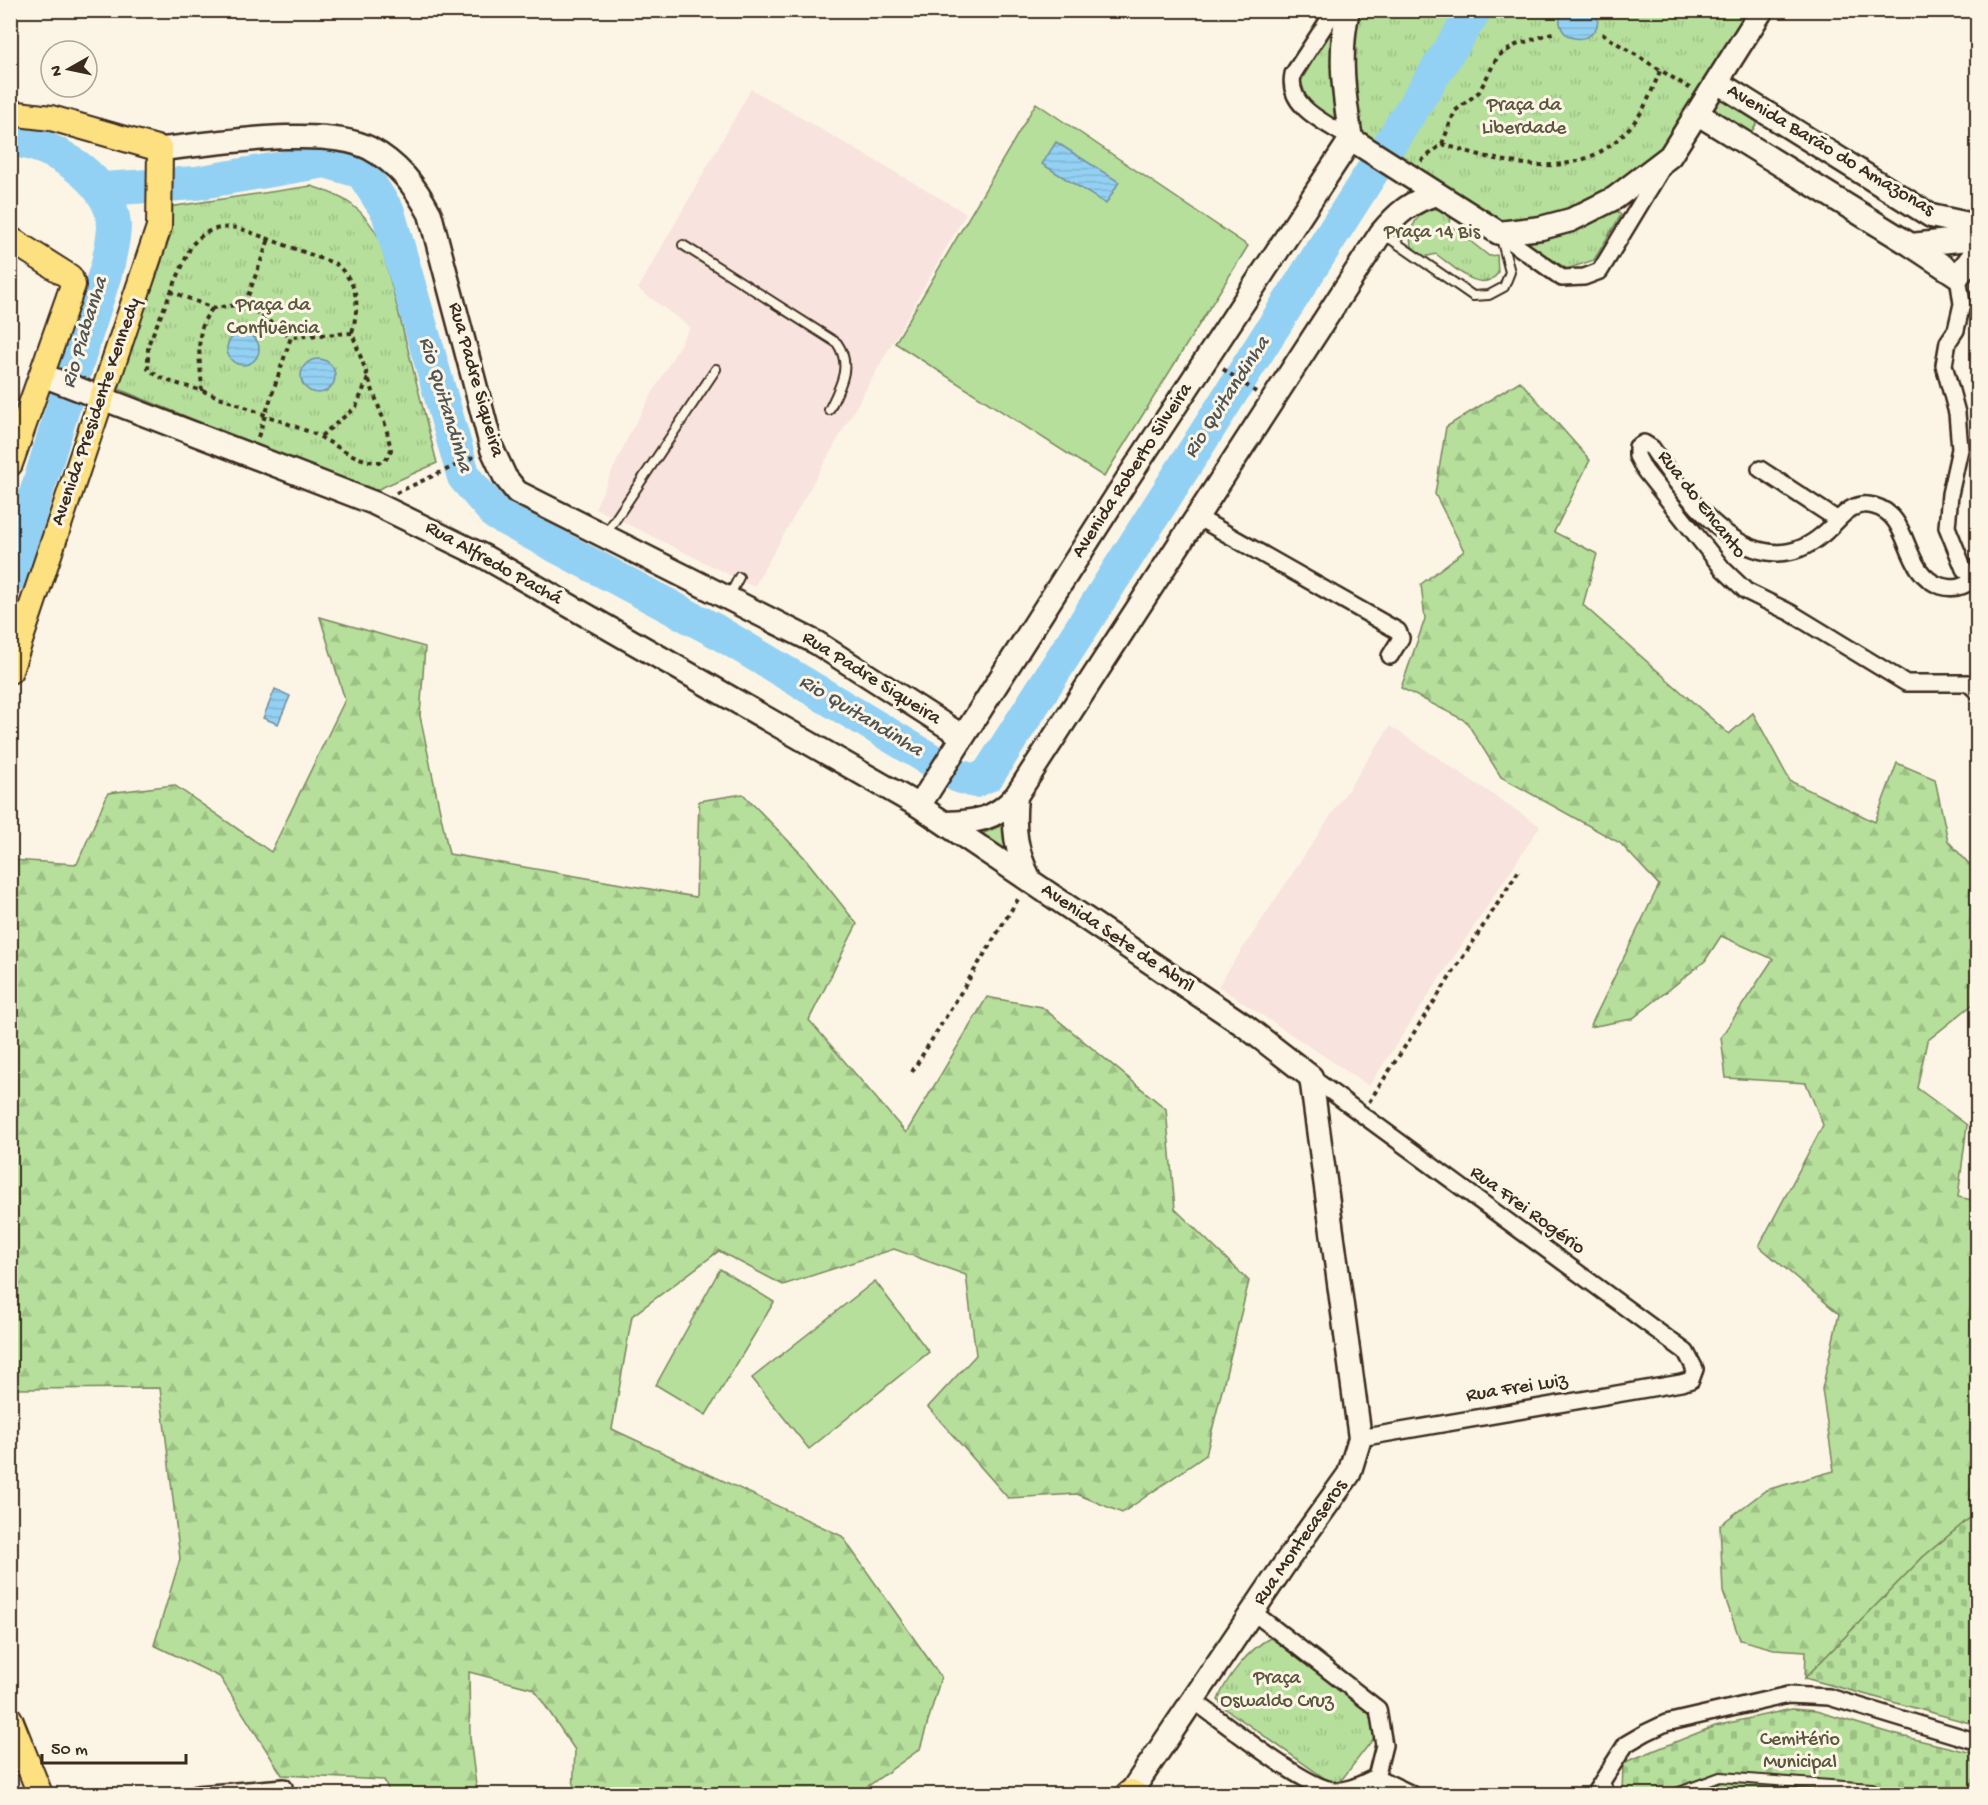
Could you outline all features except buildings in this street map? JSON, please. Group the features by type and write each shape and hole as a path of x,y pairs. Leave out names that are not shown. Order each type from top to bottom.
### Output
{"main road":[{"path":"1348,10 1342,49 1344,97 1351,139 1411,171 1437,194 1499,233 1541,228 1591,211 1615,198 1670,156 1762,10"},
{"name":"Avenida Barão do Amazonas","path":"1717,82 1931,216 1977,226"},
{"name":"Rua Padre Siqueira","path":"10,113 51,118 160,158 293,136 368,147 394,164 414,184 430,214 492,449 505,477 517,492 817,642 960,739"},
{"name":"Avenida Barão do Amazonas","path":"1698,114 1958,276"},
{"path":"1754,148 1772,116"},
{"name":"Avenida Roberto Silveira","path":"925,798 960,739 1206,357 1351,139"},
{"name":"Avenida Presidente Kennedy","path":"10,671 96,395 159,227 160,158"},
{"path":"945,824 989,818 1004,811 1016,796 1381,232 1402,209 1418,199 1437,194"},
{"path":"10,238 70,277 73,285 46,376 10,464"},
{"name":"Avenida Barão do Amazonas","path":"1911,245 1977,238"},
{"path":"1958,276 1977,250"},
{"name":"Rua Alfredo Pachá","path":"46,376 384,508 483,556 925,798"},
{"path":"1016,796 1014,819 1018,857 1030,880"},
{"name":"Avenida Sete de Abril","path":"925,798 945,824 1245,1026 1311,1077"},
{"name":"Rua Montecaseros","path":"1131,1794 1286,1562 1349,1474 1360,1438 1311,1077"},
{"path":"10,1719 40,1794"}],"street":[{"path":"1335,10 1293,74 1291,84 1294,97 1302,106 1351,139"},
{"path":"1499,233 1562,278 1584,276 1600,271 1670,156"},
{"path":"1958,276 1962,304 1956,330 1948,342 1944,365 1956,413 1960,449 1950,494 1947,527 1964,569 1976,580"},
{"name":"Rua do Encanto","path":"1976,580 1966,586 1950,589 1932,583 1917,570 1905,539 1891,515 1876,506 1860,504 1849,508 1821,537 1800,549 1786,553 1767,554 1744,546 1694,505 1652,448 1644,442 1637,447 1637,456 1645,471 1723,568 1746,591 1791,613 1906,683 1968,683 1977,692"},
{"path":"1760,469 1839,520"},
{"path":"1197,517 1398,632 1401,638 1390,656"},
{"name":"Rua Frei Rogério","path":"1311,1077 1686,1352 1693,1362 1695,1376 1681,1383"},
{"name":"Rua Frei Luiz","path":"1360,1438 1681,1383"},
{"path":"1253,1612 1378,1709 1384,1745 1376,1777"},
{"path":"1594,1794 1608,1788 1626,1744 1666,1723 1788,1695 1829,1697 1894,1719 1977,1742"},
{"path":"1194,1701 1308,1782 1334,1791 1354,1787 1376,1777 1412,1794"},
{"path":"197,1794 284,1787"}],"lane":[{"path":"1381,232 1473,296 1489,295 1504,287 1507,280 1510,272 1509,264 1499,233"},
{"path":"683,245 837,343 844,353 846,366 829,410"},
{"path":"604,536 716,369"},
{"path":"728,598 739,577"},
{"path":"1674,1794 1720,1777 1872,1788"}],"path":[{"path":"1411,171 1442,144 1448,123 1455,111 1479,92 1498,56 1516,45 1555,32"},
{"path":"1602,34 1694,90"},
{"path":"1442,144 1522,165 1556,166 1582,159 1604,148 1630,129 1643,110 1660,71"},
{"path":"211,228 239,228 336,264 343,271 359,303 352,333 386,427 389,456 385,461 369,462 321,437 202,391 156,376 148,369 148,345 170,291 191,246 211,228"},
{"path":"245,304 269,239"},
{"path":"170,291 213,308 245,304 291,337 352,333"},
{"path":"202,391 199,341 206,316 213,308"},
{"path":"252,455 291,337"},
{"path":"1206,357 1272,402"},
{"path":"321,437 356,407 368,378"},
{"path":"427,479 492,449"},
{"path":"1361,1115 1520,869"},
{"path":"912,1072 1030,880"}],"shaded area":[{"path":"751,89 966,213 754,587 595,508 630,433 690,327 638,289"},
{"path":"1390,726 1540,826 1369,1086 1218,986"}],"green space":[{"name":"Praça da Liberdade","path":"1351,11 1757,11 1667,154 1570,217 1499,228 1353,136"},
{"path":"1334,25 1338,27 1337,122 1308,103 1301,81"},
{"path":"1722,96 1758,121 1750,135 1713,111"},
{"path":"1036,103 1248,246 1104,477 895,343"},
{"name":"Praça da Confluência","path":"311,186 343,199 360,211 380,240 437,463 372,492 116,388 162,261 169,207"},
{"name":"Praça 14 Bis","path":"1428,209 1444,209 1451,214 1450,225 1489,256 1497,255 1498,273 1491,279 1475,280 1467,277 1436,254 1424,257 1417,252 1410,240 1411,233 1417,220"},
{"path":"1615,209 1621,215 1594,260 1567,269 1523,241"},
{"path":"1977,285 1977,332 1972,340 1971,337"},
{"path":"1520,381 1590,460 1554,532 1597,554 1583,605 1729,734 1753,713 1790,781 1875,822 1897,763 1935,779 1948,841 1971,866 1977,858 1977,1001 1927,1041 1917,1088 1967,1125 1958,1197 1977,1201 1977,1512 1923,1557 1805,1678 1806,1651 1774,1649 1740,1640 1723,1592 1720,1525 1766,1490 1834,1471 1822,1389 1839,1314 1759,1246 1823,1125 1806,1083 1726,1078 1721,1037 1773,959 1721,936 1705,961 1632,1019 1590,1027 1659,885 1620,843 1501,777 1466,721 1401,688 1425,619 1421,584 1464,551 1435,494 1446,427"},
{"path":"320,617 425,647 420,716 449,854 696,897 699,801 743,794 804,857 857,924 809,1020 906,1133 987,997 1042,1007 1166,1109 1175,1209 1249,1281 1206,1455 1122,1513 1077,1494 1008,1498 928,1407 976,1355 966,1275 894,1249 783,1285 719,1251 632,1316 612,1429 842,1536 941,1677 920,1749 857,1794 573,1794 575,1750 534,1689 469,1672 470,1737 477,1794 390,1794 384,1780 282,1775 220,1677 154,1645 180,1559 160,1388 11,1389 11,860 77,864 108,793 174,785 271,852 345,700"},
{"path":"1005,824 1010,858 977,836"},
{"path":"720,1269 774,1302 706,1415 656,1385"},
{"path":"875,1281 929,1352 809,1449 752,1378"},
{"name":"Cemitério Municipal","path":"1977,1512 1977,1725 1805,1678 1923,1557"},
{"name":"Praça Oswaldo Cruz","path":"1270,1638 1295,1650 1368,1711 1376,1732 1374,1738 1343,1778 1336,1782 1330,1782 1223,1707 1218,1700 1239,1665 1254,1649"},
{"name":"Cemitério Municipal","path":"1792,1709 1816,1711 1893,1734 1977,1754 1977,1794 1622,1794 1623,1763 1715,1726"}],"water":[{"path":"1561,11 1596,11 1598,23 1588,36 1571,37 1564,32 1560,23"},
{"path":"1056,142 1119,182 1106,204 1042,164"},
{"path":"243,333 255,337 259,349 255,361 243,365 231,361 227,349 231,337"},
{"path":"318,359 330,364 335,376 330,388 318,393 306,388 301,376 306,364"},
{"path":"275,689 290,696 278,724 263,718"}],"waterway":[{"name":"Rio Quitandinha","path":"102,189 196,183 325,161 362,172 388,212 464,477 496,514 716,631 958,776 975,781 988,775 1475,10"},
{"name":"Rio Piabanha","path":"10,140 44,148 77,167 103,194 111,209 114,226 108,264 10,577"}]}
